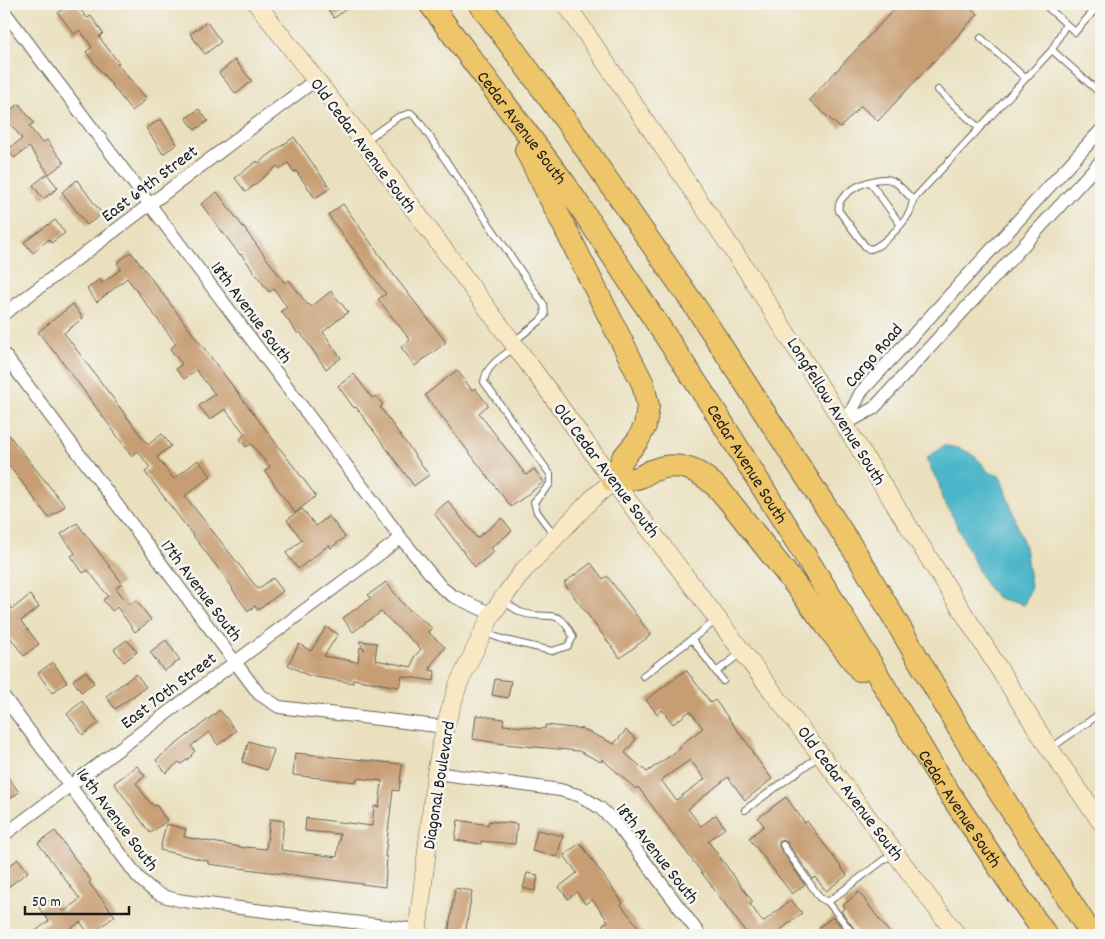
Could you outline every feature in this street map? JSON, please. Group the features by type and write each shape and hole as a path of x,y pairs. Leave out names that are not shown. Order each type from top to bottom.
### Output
{"highway":[{"name":"Cedar Avenue South","path":"430,4 565,184 713,408 836,606 940,779 1014,891 1046,935"},
{"path":"480,4 574,132 701,315 859,558 965,738 1035,850 1092,935"},
{"path":"503,102 643,384 648,406 645,426 638,440 623,458 613,481"},
{"path":"613,481 639,478 653,470 669,466 696,470 718,487 801,592 940,779"}],"street":[{"name":"Old Cedar Avenue South","path":"256,4 314,81 364,142 613,481 719,618 957,935"},
{"name":"Longfellow Avenue South","path":"566,4 749,274 1050,748 1101,822"},
{"name":"18th Avenue South","path":"4,10 401,538 442,588 453,596 497,607"},
{"name":"East 69th Street","path":"4,314 314,81"},
{"name":"Cargo Road","path":"845,424 861,392 1101,130"},
{"name":"Cargo Road","path":"845,424 874,408 1101,161"},
{"name":"17th Avenue South","path":"4,354 259,694 279,708 445,727"},
{"name":"Diagonal Boulevard","path":"417,933 436,773 445,727 458,685 497,607 523,571 613,481"},
{"name":"East 70th Street","path":"4,835 401,538"},
{"name":"16th Avenue South","path":"4,697 138,877 152,891 167,898 417,933"},
{"name":"18th Avenue South","path":"436,773 560,790 581,796 600,808 616,823 700,935"}],"lane":[{"path":"1047,5 1075,32 1100,4"},
{"path":"913,200 893,181 870,182 852,190 839,202 839,211 865,246 869,249 878,246 909,214 913,200 1052,50 1066,24"},
{"path":"981,38 1025,78"},
{"path":"1052,50 1101,94"},
{"path":"938,90 979,128"},
{"path":"364,142 398,118 411,113 419,121 544,304 545,314 540,321 489,367 485,374 484,382 550,474 550,484 534,502 537,512 556,537"},
{"path":"870,182 900,224"},
{"path":"483,632 505,640 552,650 568,646 573,637 568,625 560,617 522,613 497,607"},
{"path":"643,676 719,618"},
{"path":"692,639 723,681"},
{"path":"716,672 744,652"},
{"path":"1050,748 1101,713"},
{"path":"745,810 821,754"},
{"path":"783,845 820,898 828,902 854,935"},
{"path":"828,902 895,851"}],"water":[{"path":"943,446 950,446 969,453 980,461 988,472 1000,476 1025,547 1031,587 1024,605 998,598 985,584 951,513 942,499 939,484 926,459"}],"building":[{"path":"70,4 76,4 87,18 91,16 103,33 99,37 119,63 117,64 147,99 132,111 86,52 92,47 80,30 74,34 58,13"},
{"path":"324,4 353,4 334,18"},
{"path":"899,4 966,4 978,14 878,121 861,106 840,128 809,100"},
{"path":"207,22 221,42 205,54 190,34"},
{"path":"235,60 252,81 236,94 219,73"},
{"path":"19,104 34,123 29,126 42,143 47,140 64,163 49,174 29,147 14,158 8,149 22,139 4,115"},
{"path":"199,109 208,121 195,130 186,118"},
{"path":"161,119 177,144 163,154 146,128"},
{"path":"294,137 330,188 315,198 288,163 280,169 277,166 246,192 235,178"},
{"path":"47,174 58,188 43,199 33,185"},
{"path":"77,180 102,214 87,225 62,192"},
{"path":"217,192 285,283 289,280 308,305 311,307 331,291 348,312 323,332 341,358 326,369 300,332 298,334 281,311 287,307 274,289 269,292 201,204"},
{"path":"343,204 396,278 446,342 415,366 401,347 410,340 378,299 386,294 328,215"},
{"path":"55,220 65,233 51,243 49,239 33,253 24,242"},
{"path":"131,252 316,496 295,513 265,471 270,467 251,444 246,447 240,439 245,434 225,409 210,420 199,406 215,394 196,370 184,379 176,369 182,364 170,349 176,344 127,278 97,302 87,289 100,279 102,283 121,269 117,263"},
{"path":"73,304 83,318 64,333 148,445 162,434 171,446 157,457 174,479 198,460 211,476 185,496 258,589 273,578 283,591 258,610 255,606 248,611 233,588 145,472 150,468 138,451 132,456 56,353 38,332"},
{"path":"457,370 472,390 475,388 488,405 479,413 526,475 534,469 544,482 511,507 425,395"},
{"path":"354,374 372,398 376,396 383,405 380,407 429,475 414,486 356,407 354,408 338,386"},
{"path":"4,429 65,506 49,518 4,459"},
{"path":"448,501 477,538 502,518 512,531 491,548 494,552 475,567 434,513"},
{"path":"302,509 316,526 329,516 345,537 331,548 329,545 298,569 286,553 302,540 287,520"},
{"path":"77,523 122,583 116,588 129,605 136,600 151,620 135,632 117,607 112,611 103,600 108,596 88,570 83,573 71,556 75,553 61,534"},
{"path":"591,563 603,579 607,576 651,635 620,658 564,583"},
{"path":"386,582 404,605 432,628 428,632 445,647 431,665 430,670 435,671 434,681 402,676 399,687 353,679 353,683 309,676 288,665 299,644 311,651 326,627 338,634 324,656 358,662 360,647 365,650 359,641 377,643 375,660 412,667 414,657 421,649 381,612 353,632 343,618 371,598 368,595"},
{"path":"30,595 39,607 21,621 39,644 24,656 4,629 4,598 12,609"},
{"path":"127,640 137,652 124,662 114,649"},
{"path":"166,640 180,660 164,671 150,652"},
{"path":"53,662 67,682 52,693 38,673"},
{"path":"686,670 711,703 715,700 772,779 745,800 728,777 688,809 701,826 716,815 725,828 708,841 753,902 750,904 763,922 791,900 802,913 774,935 748,935 638,787 636,789 602,759 601,762 579,751 473,739 476,715 504,719 503,725 545,729 545,725 583,729 614,744 626,730 636,739 625,753 647,772 681,748 679,746 703,728 690,711 673,724 662,710 657,714 646,700","holes":["690,760 705,779 676,800 661,780"]},
{"path":"86,671 94,683 81,692 73,680"},
{"path":"136,674 146,687 115,709 106,696"},
{"path":"495,679 511,681 508,698 492,695"},
{"path":"82,701 99,723 83,735 67,714"},
{"path":"220,710 236,731 218,745 209,732 191,746 195,751 192,756 181,764 179,762 166,773 156,760"},
{"path":"249,741 274,750 267,770 242,762"},
{"path":"295,753 402,764 399,791 393,790 385,857 387,857 385,887 208,864 208,861 160,850 166,824 186,829 184,837 246,848 266,849 270,819 284,821 281,850 337,857 340,834 305,831 306,818 372,826 374,806 379,807 382,781 357,778 356,782 293,775"},
{"path":"137,766 145,776 136,783 148,800 154,806 156,805 167,821 150,833 114,783"},
{"path":"4,772 19,792 4,804"},
{"path":"786,797 805,823 807,821 847,875 826,891 815,877 813,879 787,842 782,840 779,842 779,847 805,885 792,894 749,838 764,826 758,818"},
{"path":"458,820 488,825 489,821 517,824 515,844 481,841 481,844 455,840"},
{"path":"537,830 563,836 557,857 532,851"},
{"path":"55,831 91,881 89,883 115,916 90,935 80,922 62,935 30,935 49,921 39,908 53,898 63,912 80,899 38,843"},
{"path":"580,843 623,903 621,905 645,935 610,935 602,925 608,921 592,899 585,904 577,892 568,899 559,887 577,873 564,855"},
{"path":"18,859 28,872 4,890 4,870"},
{"path":"527,873 538,875 535,891 523,888"},
{"path":"455,888 472,891 465,935 448,935"},
{"path":"859,892 891,935 859,935 841,911 845,908 843,905"},
{"path":"833,917 848,935 825,935 819,927"}]}
